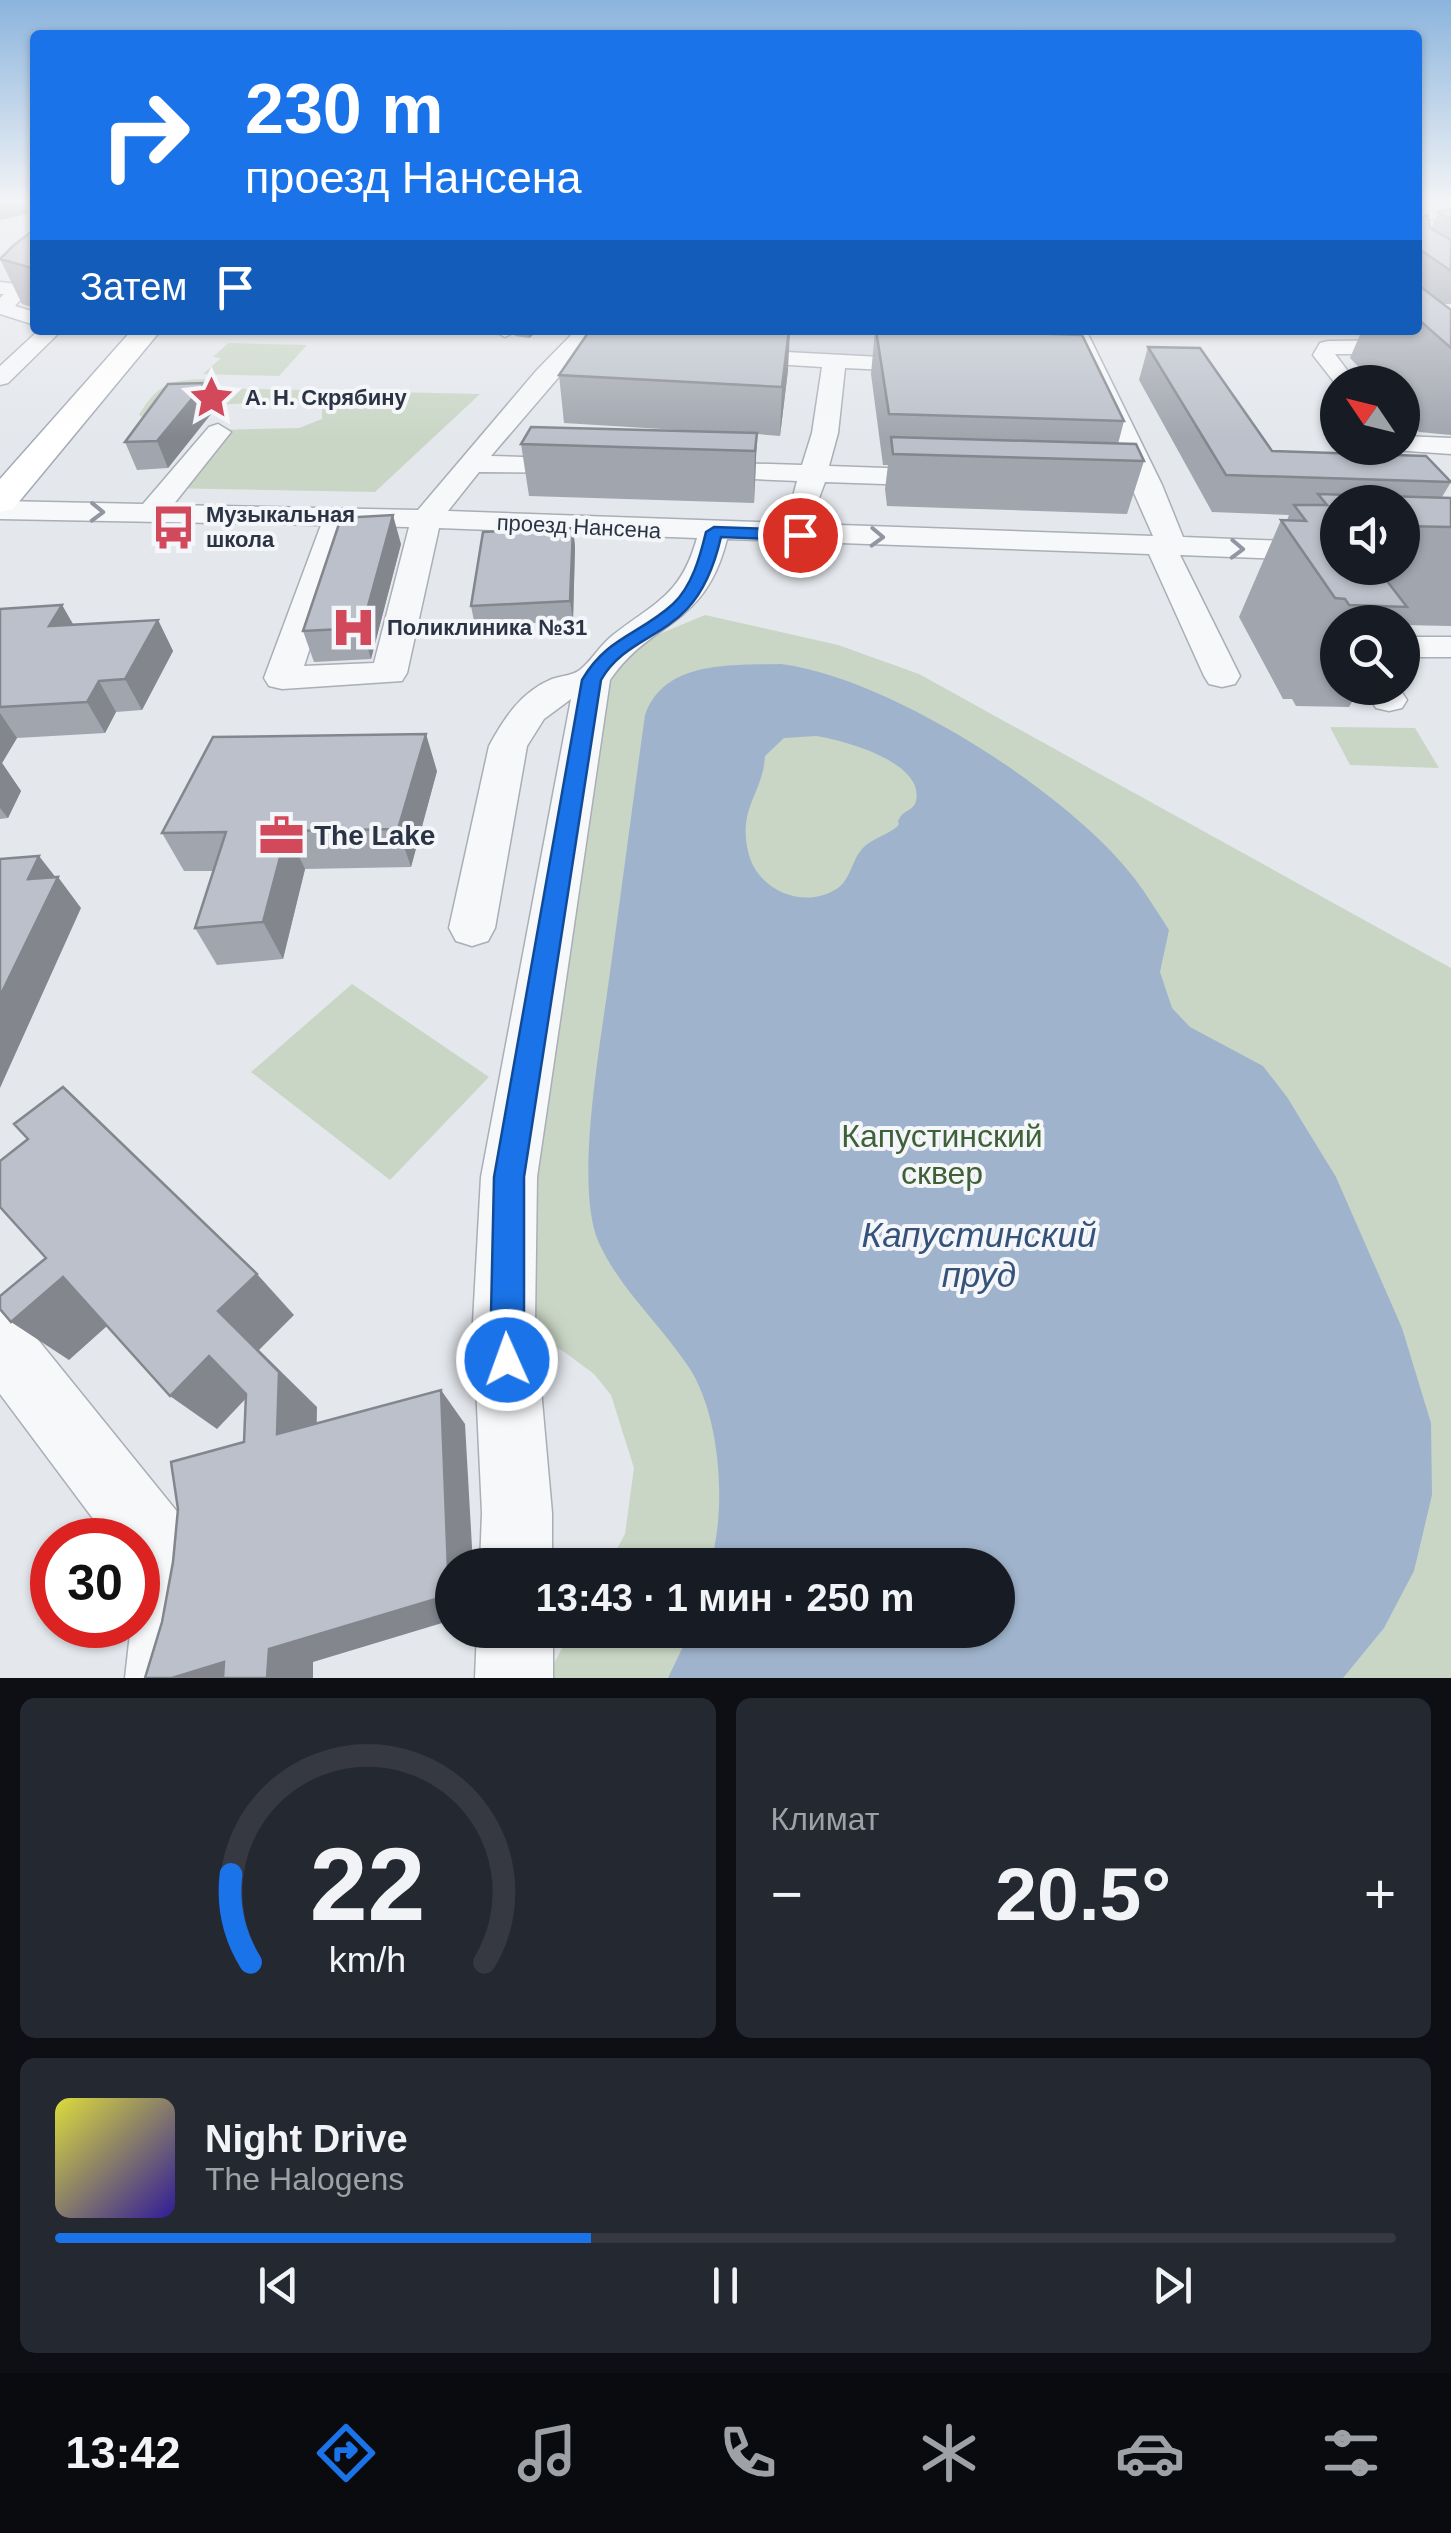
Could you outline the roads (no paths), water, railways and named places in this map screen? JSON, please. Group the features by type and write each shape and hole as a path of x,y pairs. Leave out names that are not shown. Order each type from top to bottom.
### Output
{"main road":[{"path":"4,493 143,335"}],"street":[{"path":"2,281 20,289 2,308 30,316"},
{"path":"0,378 46,335"},
{"path":"1076,335 1083,368 1119,455 1148,485 1166,546 1222,676"},
{"path":"1331,365 1324,355 1328,348 1396,347 1451,340"},
{"path":"338,517 282,678 389,672 426,519 471,464 511,432 587,341"},
{"path":"1396,347 1418,366 1434,368"},
{"path":"716,355 952,366"},
{"path":"800,535 821,446 834,363"},
{"path":"152,513 218,432"},
{"path":"1420,445 1451,446"},
{"path":"471,464 615,468"},
{"path":"674,470 971,479"},
{"path":"1050,482 1148,485"},
{"name":"проезд Нансена","path":"4,493 152,513 426,519 1320,551"},
{"path":"516,1548 504,1322 509,1177 592,680 603,661 622,644 679,608 708,558 714,532"},
{"path":"1420,647 1451,647"},
{"path":"472,928 508,746 521,719 542,698 567,684 592,680"},
{"path":"1,1345 174,1566 164,1678"},
{"path":"514,1678 515,1648"}],"water":[{"name":"Капустинский пруд","path":"781,664 824,673 923,715 1023,777 1106,846 1135,879 1169,930 1160,972 1172,1008 1190,1027 1263,1066 1287,1097 1336,1177 1402,1328 1431,1423 1432,1495 1414,1571 1384,1628 1343,1678 668,1678 682,1648 1015,1648 1015,1548 714,1548 718,1463 699,1386 599,1243 589,1186 592,1110 645,715 654,697 667,684 683,675 721,666","holes":["816,736 880,755 908,775 915,787 913,806 901,816 897,827 862,849 838,888 825,895 797,897 771,886 753,865 746,836 748,812 765,756 784,738"]}],"place":[{"name":"А. Н. Скрябину","path":"212,397"},
{"name":"Музыкальная школа","path":"173,527"},
{"name":"Поликлиника №31","path":"354,627"},
{"name":"The Lake","path":"281,835"}],"park label":[{"name":"Капустинский сквер","path":"942,1154"}]}
